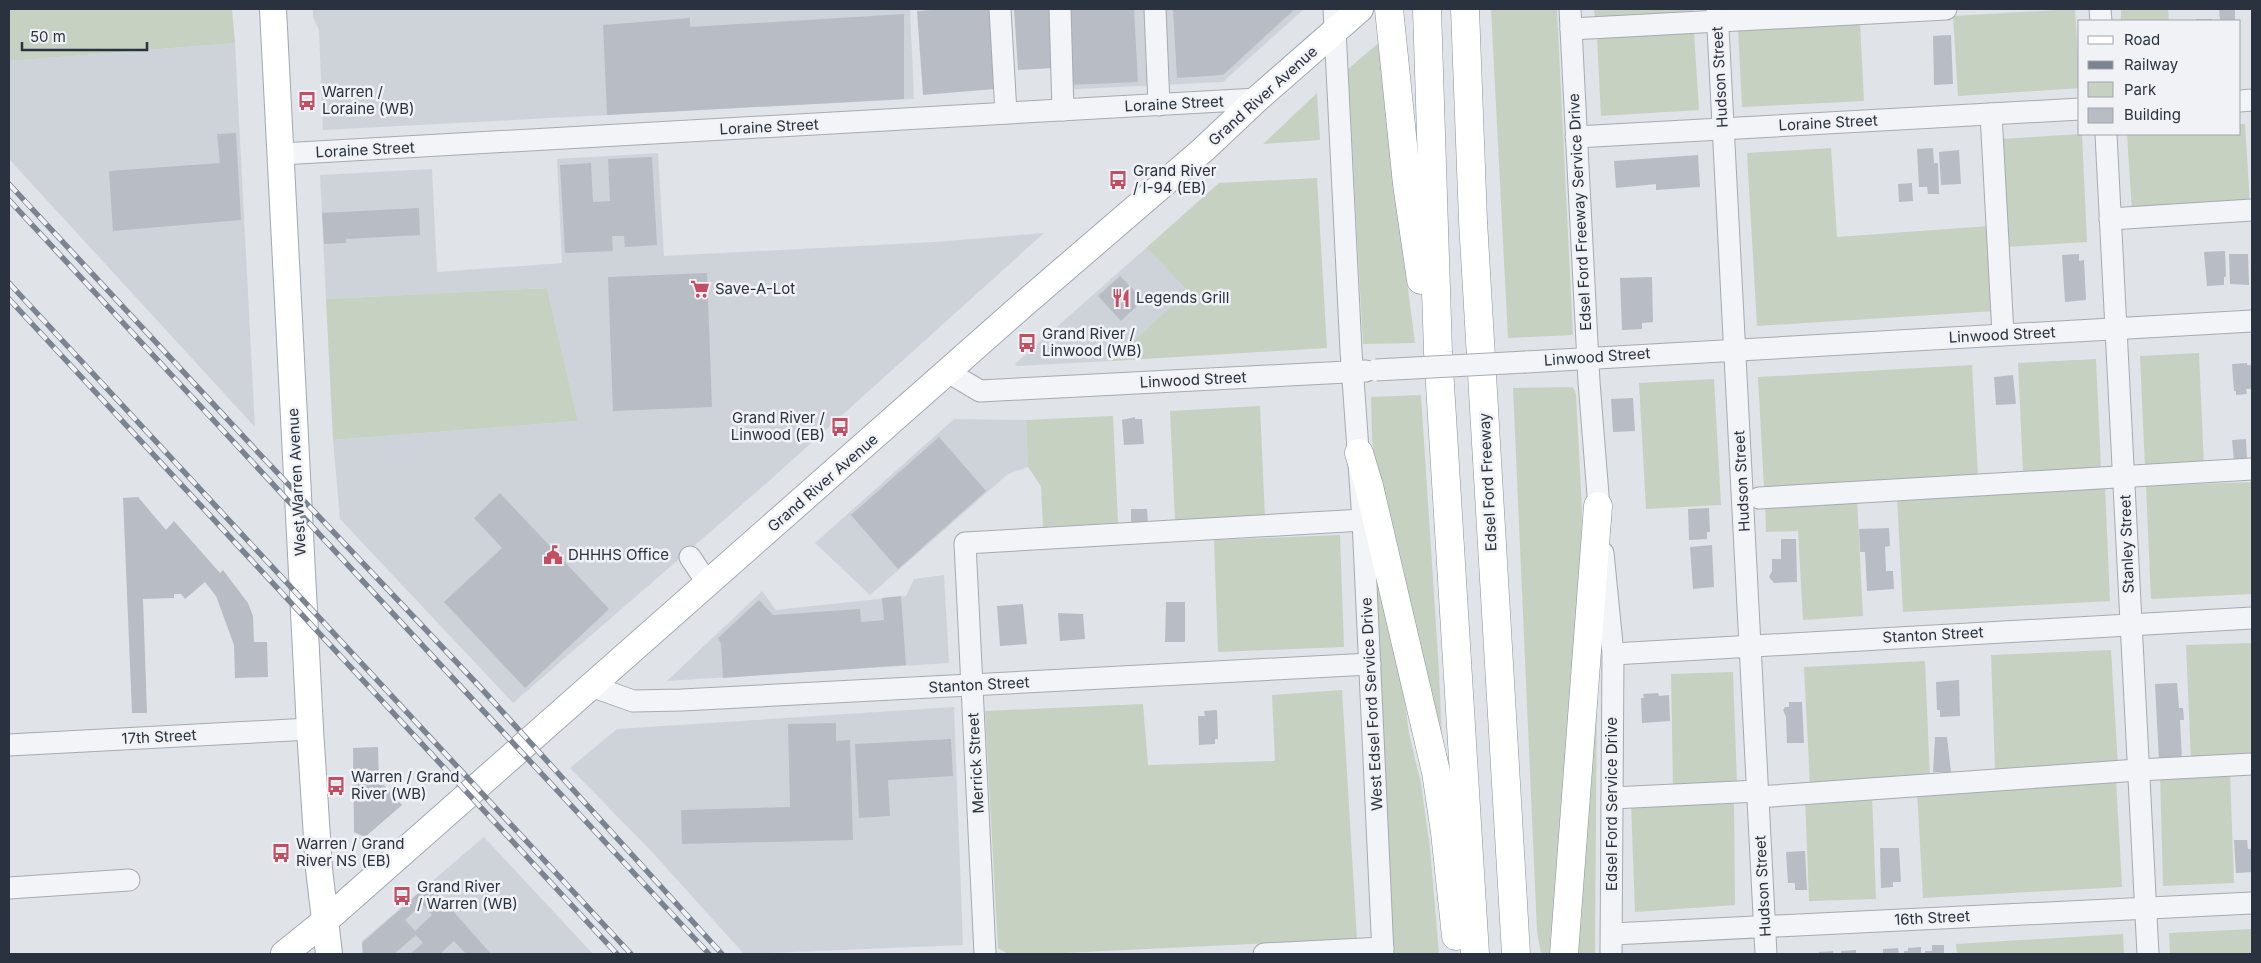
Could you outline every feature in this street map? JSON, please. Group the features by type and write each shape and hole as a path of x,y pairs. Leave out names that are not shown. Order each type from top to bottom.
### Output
{"highway":[{"path":"1389,9 1407,184 1420,277 1438,352"},
{"path":"1427,9 1438,352 1475,954"},
{"name":"Edsel Ford Freeway","path":"1465,9 1472,222 1516,954"},
{"path":"1359,453 1369,486 1436,772 1445,832 1457,954"},
{"path":"1564,954 1598,506"}],"main road":[{"name":"West Warren Avenue","path":"273,9 310,729 329,954"},
{"name":"Grand River Avenue","path":"284,954 325,921 590,686 1204,149 1346,16"}],"street":[{"path":"1000,9 1006,113"},
{"path":"1060,9 1064,110"},
{"path":"1155,9 1159,105"},
{"path":"1570,19 1946,9"},
{"name":"Hudson Street","path":"1717,15 1766,954"},
{"path":"1346,16 1353,372 1359,453"},
{"name":"Edsel Ford Freeway Service Drive","path":"1570,19 1598,506 1613,654"},
{"name":"Loraine Street","path":"281,154 1257,99"},
{"name":"Loraine Street","path":"1576,137 2078,110"},
{"path":"1991,114 2003,334"},
{"name":"Stanley Street","path":"2106,135 2148,954"},
{"path":"2110,219 2252,210"},
{"name":"Linwood Street","path":"948,372 980,392 2252,321"},
{"name":"West Edsel Ford Service Drive","path":"1359,453 1383,951"},
{"path":"1759,498 2252,469"},
{"name":"Merrick Street","path":"985,954 965,543 1362,520"},
{"path":"690,556 708,584"},
{"name":"Stanton Street","path":"1613,654 2252,618"},
{"name":"Edsel Ford Service Drive","path":"1611,944 1613,654"},
{"name":"Stanton Street","path":"590,686 633,701 1370,664"},
{"name":"17th Street","path":"9,745 310,729"},
{"path":"1612,798 1758,794 2252,764"},
{"path":"9,888 129,880"},
{"name":"16th Street","path":"1611,944 1765,926 2252,903"},
{"path":"1264,954 1383,951"}],"shaded area":[{"path":"313,9 910,9 914,99 323,130 319,30 313,17"},
{"path":"1054,9 1304,9 1223,82 1058,90"},
{"path":"235,43 255,427 9,159 9,61"},
{"path":"658,153 664,256 935,242 1044,233 769,481 513,703 340,519 333,440 578,421 547,288 326,299 320,175 432,169 437,272 562,263 557,159"},
{"path":"1146,248 1188,291 1111,361 1017,366 1015,364"},
{"path":"954,419 1026,420 1028,467 1008,474 870,595 815,543"},
{"path":"944,575 949,663 667,681 762,591 776,610 906,596 914,579"},
{"path":"954,707 963,945 744,954 653,853 570,768 617,729"},
{"path":"484,837 593,954 362,954 362,941"}],"green space":[{"path":"9,9 232,9 235,43 9,61"},
{"path":"1491,9 1557,9 1573,335 1508,338"},
{"path":"1594,9 1693,9 1694,17 1595,23"},
{"path":"2075,9 2078,88 1958,96 1953,16"},
{"path":"2121,9 2168,9 2169,20 2121,20"},
{"path":"1860,22 1864,101 1742,107 1738,28"},
{"path":"1694,32 1699,110 1601,116 1597,38"},
{"path":"1382,40 1401,234 1415,343 1363,344 1348,69"},
{"path":"1317,93 1320,140 1263,144"},
{"path":"2241,124 2245,124 2250,205 2132,212 2127,135 2241,135"},
{"path":"2082,135 2087,242 2006,247 2000,139"},
{"path":"1831,148 1837,237 1990,226 1995,311 1757,326 1747,153"},
{"path":"1317,178 1327,348 1111,361 1188,291 1146,248 1219,183"},
{"path":"547,288 578,421 333,440 326,299"},
{"path":"2199,353 2204,466 2145,468 2140,356"},
{"path":"2096,359 2101,468 2023,472 2018,363"},
{"path":"1972,365 1978,476 1764,488 1758,377"},
{"path":"1714,379 1721,505 1646,509 1639,383"},
{"path":"1573,387 1576,394 1582,510 1581,569 1553,954 1541,954 1537,931 1513,388"},
{"path":"1421,395 1439,672 1444,787 1378,492 1372,438 1371,397"},
{"path":"1260,406 1265,517 1175,521 1170,411"},
{"path":"1113,416 1118,523 1043,527 1041,486 1028,467 1026,420"},
{"path":"2252,482 2252,594 2151,599 2146,486"},
{"path":"2105,486 2110,601 1903,612 1897,497"},
{"path":"1857,499 1863,616 1803,620 1798,531 1766,532 1765,501"},
{"path":"1340,535 1344,647 1218,652 1214,540"},
{"path":"1373,567 1377,567 1401,675 1409,733 1421,784 1430,848 1439,954 1393,954"},
{"path":"2252,643 2252,757 2191,760 2186,645"},
{"path":"2111,650 2118,766 1995,770 1991,655"},
{"path":"1925,661 1930,780 1810,786 1804,667"},
{"path":"1733,672 1737,784 1673,787 1671,674"},
{"path":"1597,674 1595,954 1570,954"},
{"path":"1342,690 1357,939 1042,954 1008,954 998,948 985,711 1143,704 1148,765 1275,761 1272,695"},
{"path":"2230,772 2234,883 2163,886 2160,774"},
{"path":"2116,779 2122,887 1923,898 1917,790"},
{"path":"1872,795 1876,899 1809,901 1805,797"},
{"path":"1734,799 1735,905 1635,912 1631,803"},
{"path":"2252,929 2252,954 2170,954 2169,933"},
{"path":"2123,934 2124,954 1957,954 1956,944"}],"building":[{"path":"989,9 995,89 923,95 917,11"},
{"path":"1014,9 1049,9 1052,68 1018,70"},
{"path":"1063,9 1134,9 1138,82 1067,85"},
{"path":"1173,9 1295,9 1223,75 1177,78"},
{"path":"2219,9 2235,9 2235,20 2220,20"},
{"path":"904,14 904,99 607,115 603,25 690,18 690,27"},
{"path":"2196,19 2212,19 2212,20"},
{"path":"1951,35 1953,84 1934,85 1933,36"},
{"path":"236,133 241,220 113,231 109,171 220,163 217,134"},
{"path":"1933,148 1934,163 1938,163 1939,194 1928,194 1927,187 1919,187 1917,149"},
{"path":"1959,150 1961,184 1941,185 1939,152"},
{"path":"1698,155 1700,187 1656,190 1656,184 1616,188 1614,161"},
{"path":"652,157 657,245 625,247 624,236 612,236 613,251 565,253 560,165 591,163 593,202 610,201 608,159"},
{"path":"1912,183 1913,201 1899,202 1898,184"},
{"path":"419,208 420,235 346,239 346,243 324,244 322,213"},
{"path":"2225,251 2226,277 2224,277 2224,285 2207,286 2204,252"},
{"path":"2079,254 2079,261 2084,260 2086,300 2065,302 2062,255"},
{"path":"2229,254 2248,254 2249,285 2230,284"},
{"path":"707,273 712,407 613,411 608,277"},
{"name":"Legends Grill","path":"1120,276 1143,300 1121,321 1098,296"},
{"path":"1652,277 1653,322 1642,323 1642,329 1622,330 1620,278"},
{"path":"2247,363 2247,365 2252,365 2252,389 2246,389 2247,394 2236,395 2232,364"},
{"path":"2013,375 2016,404 1996,405 1994,377"},
{"path":"1633,398 1635,431 1613,432 1611,399"},
{"path":"1135,417 1135,419 1142,419 1144,444 1124,445 1122,420"},
{"path":"939,437 986,491 898,569 851,515"},
{"path":"2246,439 2247,460 2234,461 2232,440"},
{"path":"500,493 609,609 525,688 444,602 502,548 474,518"},
{"path":"138,497 166,530 174,521 220,573 223,570 248,603 253,616 254,642 267,642 268,677 235,678 234,645 216,596 205,582 185,599 181,594 174,594 174,598 143,599 147,713 132,713 123,498"},
{"path":"1709,508 1710,532 1707,532 1707,539 1689,540 1688,509"},
{"path":"1131,509 1147,509 1148,525 1131,525"},
{"path":"1889,528 1890,546 1885,547 1886,571 1893,571 1894,589 1867,591 1865,552 1860,552 1859,529"},
{"path":"1781,539 1796,539 1797,582 1774,583 1769,577 1772,571 1772,559 1781,559"},
{"path":"1712,545 1714,587 1693,589 1690,547"},
{"path":"901,596 906,665 723,678 721,644 718,638 759,600 773,615 860,609 861,622 884,620 882,598"},
{"path":"1166,602 1185,602 1185,642 1165,642"},
{"path":"1023,604 1027,644 1000,646 997,606"},
{"path":"1058,613 1083,614 1085,639 1060,641"},
{"path":"1959,680 1960,716 1940,717 1940,710 1937,710 1936,682"},
{"path":"2177,683 2179,708 2183,708 2184,720 2180,720 2182,760 2159,761 2155,684"},
{"path":"1658,693 1659,696 1669,695 1670,721 1642,723 1641,698 1644,698 1643,694"},
{"path":"1789,702 1802,702 1804,743 1787,743 1786,717 1783,710 1785,707 1789,707"},
{"path":"1217,710 1218,739 1215,739 1215,744 1199,745 1198,716 1205,716 1204,711"},
{"path":"836,723 836,741 850,740 853,840 682,844 681,810 790,807 788,724"},
{"path":"1935,737 1947,737 1951,772 1933,772"},
{"path":"951,739 953,776 888,780 890,816 859,818 855,744"},
{"path":"378,747 379,785 384,785 402,805 365,837 354,832 353,748"},
{"path":"2234,840 2247,840 2248,849 2252,849 2252,872 2236,873"},
{"path":"1880,848 1899,848 1901,882 1893,882 1893,887 1881,888"},
{"path":"1805,851 1807,890 1795,890 1795,883 1788,883 1786,852"},
{"path":"429,884 491,954 466,954 454,941 440,954 410,954 423,943 416,935 394,954 363,954 362,943","holes":["422,904 432,915 415,931 405,920"]},
{"path":"1932,945 1944,945 1944,954 1925,954 1925,951 1932,951"},
{"path":"1921,947 1921,954 1904,954 1904,951 1908,951 1908,948"},
{"path":"1898,948 1899,954 1883,954 1883,949"},
{"path":"1856,950 1856,954 1841,954 1841,951"},
{"path":"1833,951 1833,954 1819,954 1819,952"}],"railway":[{"path":"9,184 254,448 480,687 722,954"},
{"path":"9,200 709,954"},
{"path":"9,283 631,954"},
{"path":"9,299 617,954"}],"place":[{"name":"Warren / Loraine (WB)","path":"307,101"},
{"name":"Grand River / I-94 (EB)","path":"1118,180"},
{"name":"Save-A-Lot","path":"700,289"},
{"name":"Legends Grill","path":"1121,298"},
{"name":"Grand River / Linwood (WB)","path":"1027,343"},
{"name":"Grand River / Linwood (EB)","path":"840,427"},
{"name":"DHHHS Office","path":"553,555"},
{"name":"Warren / Grand River (WB)","path":"336,786"},
{"name":"Warren / Grand River NS (EB)","path":"281,853"},
{"name":"Grand River / Warren (WB)","path":"402,896"}]}
